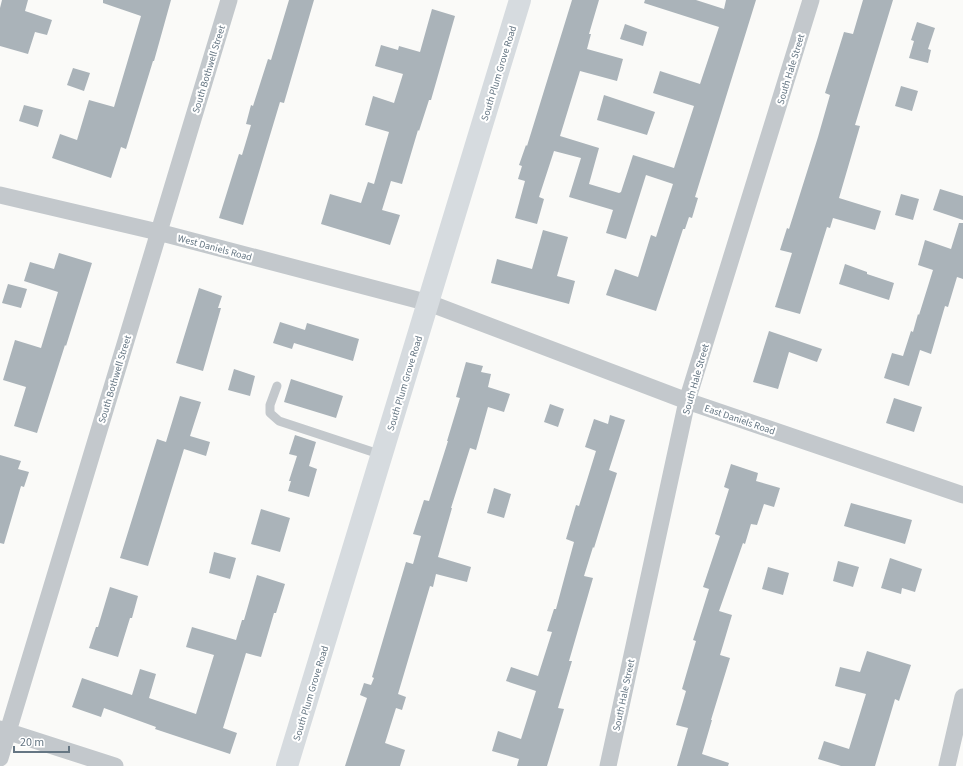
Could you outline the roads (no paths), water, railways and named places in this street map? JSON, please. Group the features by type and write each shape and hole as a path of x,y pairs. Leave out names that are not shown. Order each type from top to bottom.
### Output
{"main road":[{"name":"South Plum Grove Road","path":"287,766 383,456 520,0"}],"street":[{"name":"South Bothwell Street","path":"0,758 4,730 229,0"},
{"name":"South Hale Street","path":"608,766 687,401 811,0"},
{"name":"West Daniels Road","path":"0,196 158,232 429,302"},
{"name":"East Daniels Road","path":"429,302 687,401 963,495"},
{"path":"947,766 963,697"},
{"path":"4,730 115,766"}],"lane":[{"path":"277,386 270,406 270,413 279,421 383,456"}]}
